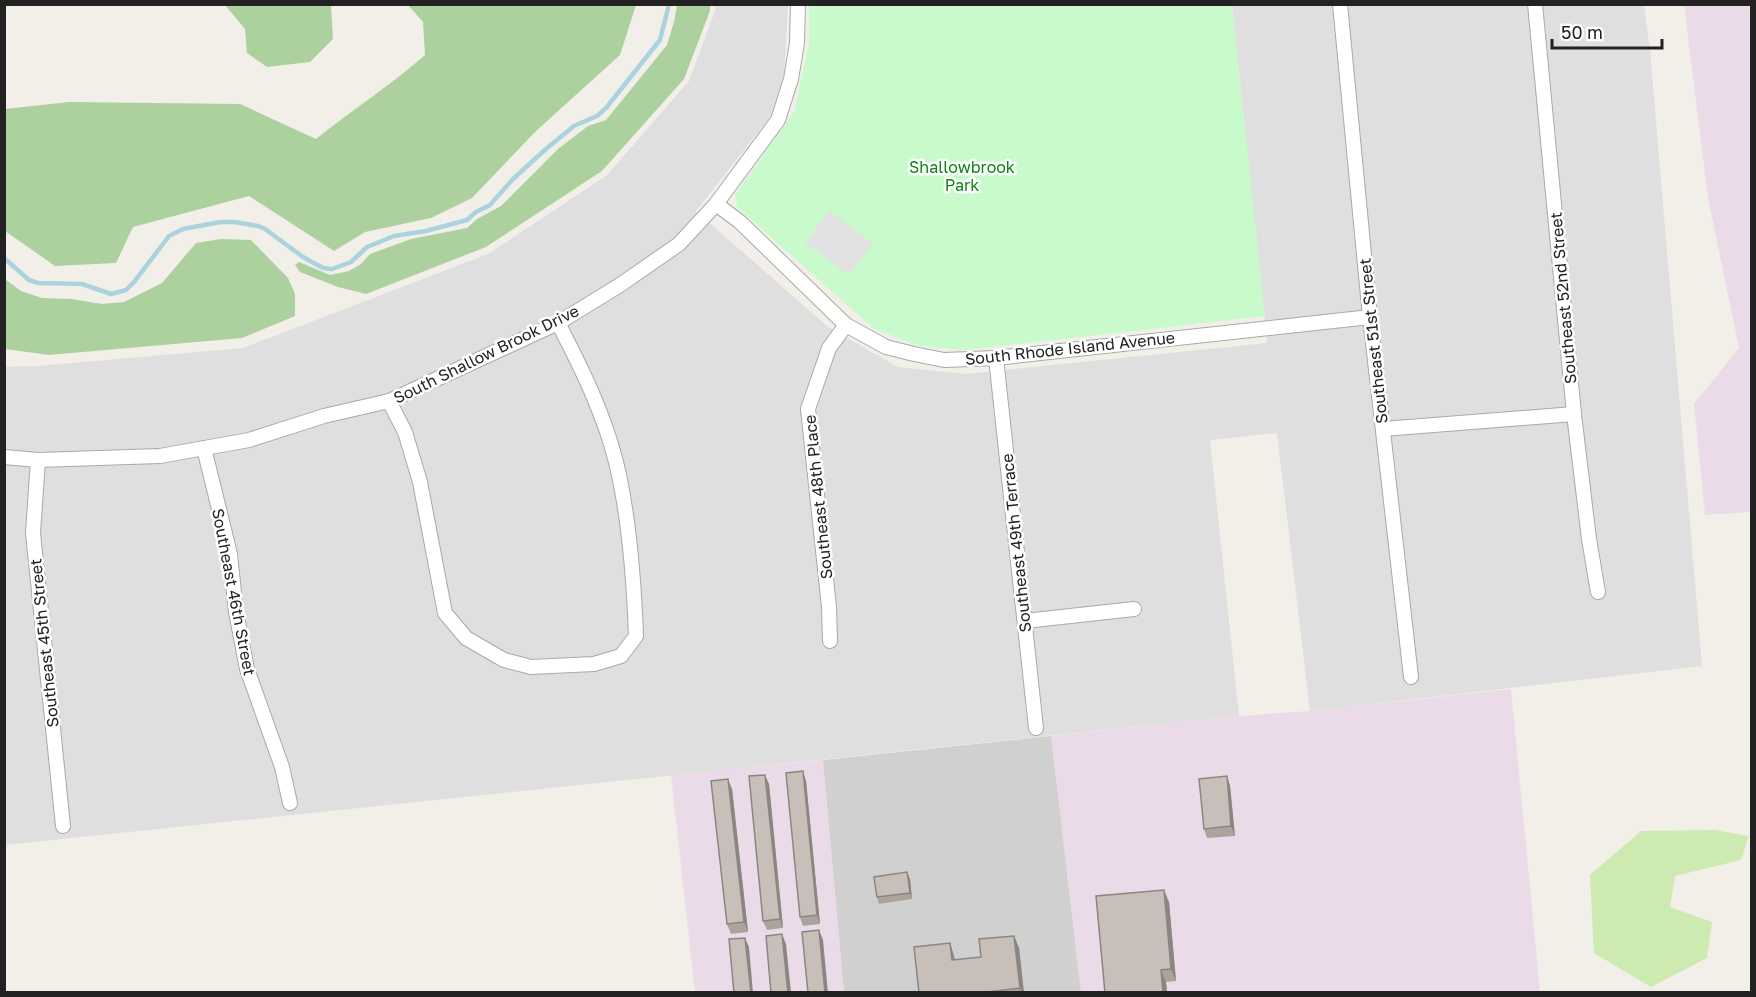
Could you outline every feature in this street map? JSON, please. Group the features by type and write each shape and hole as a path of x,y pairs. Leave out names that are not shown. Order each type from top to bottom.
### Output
{"street":[{"name":"South Shallow Brook Drive","path":"4,457 38,460 160,456 249,440 324,416 389,401 558,322 620,285 679,244 716,204 778,120 791,79 797,44 798,4"},
{"name":"Southeast 51st Street","path":"1340,4 1370,317 1411,677"},
{"name":"Southeast 52nd Street","path":"1535,4 1574,414 1589,539 1598,592"},
{"name":"South Rhode Island Avenue","path":"716,204 740,222 846,325 886,347 944,360 996,358 1370,317"},
{"path":"389,401 405,432 420,482 445,613 466,638 504,660 531,667 594,664 621,656 636,636 623,501 616,462 603,420 558,322"},
{"name":"Southeast 48th Place","path":"830,641 829,607 808,409 829,348 846,325"},
{"name":"Southeast 49th Terrace","path":"996,358 1036,728"},
{"path":"1383,429 1574,414"},
{"name":"Southeast 46th Street","path":"204,448 230,554 236,612 247,669 282,767 290,803"},
{"name":"Southeast 45th Street","path":"38,460 33,533 63,825"},
{"path":"1025,621 1134,609"}],"shaded area":[{"path":"715,4 788,5 784,74 770,117 696,211 828,327 898,367 966,374 1267,343 1232,5 1644,5 1650,50 1702,666 1310,711 1277,433 1210,440 1239,716 5,845 4,367 243,348 488,254 607,175 689,81 715,11"},
{"path":"1684,5 1751,5 1751,512 1705,515 1694,404 1739,348 1708,198"},
{"path":"829,211 873,243 849,275 805,243"},
{"path":"1511,689 1540,992 1081,992 1051,736"},
{"path":"1051,736 1081,992 844,992 823,760"},
{"path":"823,760 844,992 695,992 671,775"}],"green space":[{"path":"225,5 331,5 333,39 310,62 267,67 247,53 245,29"},
{"path":"408,5 636,5 620,55 535,132 472,198 431,218 365,232 334,251 249,196 133,227 116,263 55,266 5,231 5,109 69,102 240,104 316,139 425,55 423,22"},
{"path":"677,5 710,5 710,11 684,79 602,171 486,247 366,294 338,287 300,272 295,265 299,262 330,275 349,271 361,264 370,254 411,239 467,228 477,219 501,206 558,149 588,126 606,120 667,45"},
{"name":"Shallowbrook Park","path":"809,5 1232,5 1265,316 965,350 919,346 874,329 737,207 735,195 794,112 809,44"},
{"path":"221,239 251,240 288,278 295,294 295,316 242,338 49,355 5,349 5,279 21,291 42,298 72,299 102,304 124,302 162,283 196,243"},
{"path":"1715,830 1749,836 1741,860 1675,876 1670,907 1712,922 1707,958 1651,987 1594,953 1590,875 1641,831"}],"building":[{"path":"803,771 817,915 800,917 786,773"},
{"path":"765,775 780,919 763,921 749,776"},
{"path":"1227,776 1231,826 1204,829 1199,779"},
{"path":"728,779 744,922 727,924 711,781"},
{"path":"907,872 910,893 877,897 874,877"},
{"path":"1164,890 1171,969 1161,970 1163,993 1105,993 1096,896"},
{"path":"819,930 825,993 808,993 802,932"},
{"path":"782,934 788,993 771,993 766,936"},
{"path":"1014,936 1020,988 988,993 919,993 914,947 950,943 952,960 981,957 979,939"},
{"path":"745,938 751,993 734,993 729,939"}],"waterway":[{"path":"4,258 29,280 38,283 82,284 111,294 126,290 169,236 183,229 220,222 258,226 303,257 323,268 332,269 351,262 367,247 394,236 426,231 467,220 490,205 513,179 574,126 597,116 606,108 660,40 669,4"}]}
